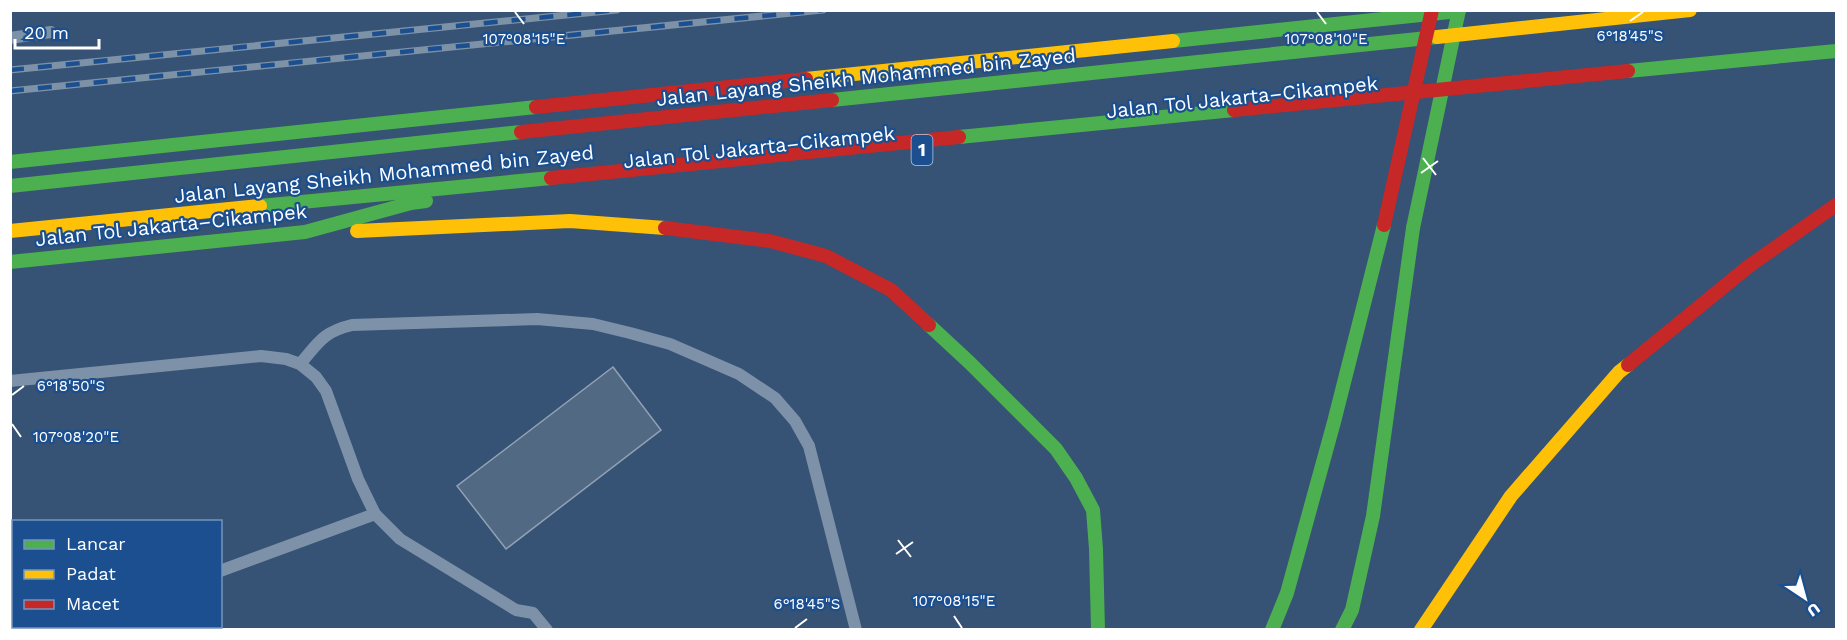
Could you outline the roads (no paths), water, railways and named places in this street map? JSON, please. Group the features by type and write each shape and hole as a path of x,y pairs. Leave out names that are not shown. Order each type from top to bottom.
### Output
{"highway":[{"path":"1272,630 1287,593 1334,422 1384,225 1432,10"},
{"path":"1342,630 1352,610 1374,516 1413,228 1459,10"},
{"path":"10,162 1464,10"},
{"name":"Jalan Layang Sheikh Mohammed bin Zayed","path":"10,186 1690,10"},
{"name":"Jalan Layang Sheikh Mohammed bin Zayed","path":"10,231 1836,53"},
{"name":"Jalan Tol Jakarta–Cikampek","path":"10,262 304,232 411,203 1836,53"},
{"path":"1421,630 1512,496 1620,372 1749,266 1836,205"},
{"path":"304,232 372,231 570,221 668,228 770,242 826,256 891,290 970,363 1056,448 1076,478 1093,510 1098,630"}],"lane":[{"path":"10,38 51,32"},
{"path":"300,364 323,337 335,329 352,325 537,319 593,324 640,335 670,344 740,374 775,398 795,421 809,446 856,630"},
{"path":"10,381 261,356 286,359 300,364 316,377 326,391 358,479 375,514 400,538 516,610 533,613 548,630"},
{"path":"222,570 375,514"}],"railway":[{"path":"10,70 617,10"},
{"path":"10,91 823,10"}]}
